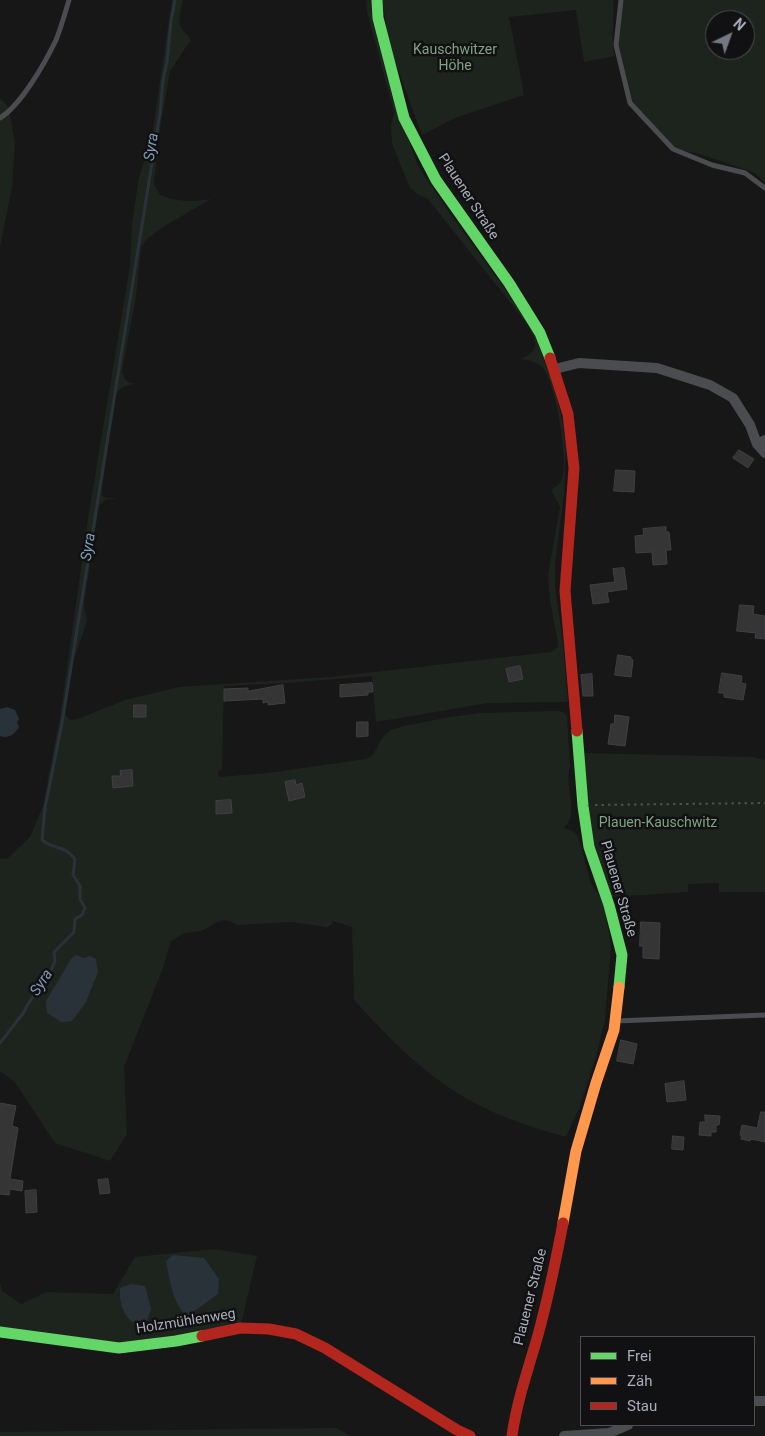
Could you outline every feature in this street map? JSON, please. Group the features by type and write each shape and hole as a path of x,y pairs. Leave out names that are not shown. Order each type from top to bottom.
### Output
{"street":[{"name":"Plauener Straße","path":"377,0 378,18 404,118 436,180 509,284 540,333 555,369 568,414 574,468 565,591 583,806 589,847 610,905 622,955 614,1030 576,1151 557,1256 538,1334 516,1407 512,1436"},
{"path":"555,369 579,363 656,368 710,384 733,398 761,442 765,453"},
{"name":"Holzmühlenweg","path":"0,1332 119,1348 240,1328 269,1329 296,1334 325,1348 457,1430 470,1436"},
{"path":"564,1436 609,1432 625,1426"}],"lane":[{"path":"0,118 8,113 31,84 56,40 69,0"},
{"path":"622,0 616,45 630,103 674,149 712,165 745,173 765,188"},
{"path":"615,1021 765,1015"}],"path":[{"path":"583,806 765,803"}],"green space":[{"path":"172,0 183,0 180,25 190,41 170,71 159,135 154,184 160,195 173,199 192,201 211,199 163,227 148,238 141,247 136,297 122,371 128,382 147,383 125,386 116,395 102,496 118,498 105,500 99,506 84,604 87,621 73,662 64,713 70,720 78,719 125,700 179,687 330,677 551,652 557,648 558,643 550,601 548,576 560,507 551,490 562,479 564,457 554,394 546,373 541,367 532,361 520,359 531,353 535,345 534,336 528,325 428,199 410,188 392,144 391,125 394,112 367,12 366,0 375,0 409,140 417,164 446,208 531,325 555,387 566,447 564,495 555,563 555,585 563,643 568,702 488,703 376,722 372,676 224,686 222,770 218,771 219,777 268,773 366,759 372,756 383,737 391,730 450,717 480,713 556,711 563,712 567,716 571,815 569,822 564,828 571,830 578,836 591,884 603,901 611,945 605,1020 595,1060 579,1108 566,1137 518,1122 484,1108 440,1081 409,1056 354,1000 352,927 333,921 327,927 291,922 237,925 222,920 206,929 185,933 171,941 163,968 124,1067 127,1134 110,1161 55,1143 15,1082 0,1071 0,858 7,859 30,837 43,806 60,717 89,512 130,266 132,224 139,177 152,136"},
{"name":"Kauschwitzer Höhe","path":"382,0 613,0 615,56 584,62 576,10 509,17 524,95 455,118 422,135 390,48"},
{"path":"621,0 765,0 765,183 755,173 696,153 673,149 630,103 616,45"},
{"path":"0,98 9,108 15,144 12,187 0,247"},
{"name":"Plauen-Kauschwitz","path":"582,753 752,757 765,760 765,892 719,892 719,883 688,884 688,892 611,897 593,848"},
{"path":"214,1249 257,1256 240,1328 119,1348 0,1328 0,1282 2,1291 21,1304 46,1292 113,1294 135,1257"},
{"path":"336,1428 351,1436 0,1436 0,1432"}],"shaded area":[{"path":"7,707 15,710 19,719 17,722 19,727 11,735 3,737 0,736 0,709"},
{"path":"76,955 84,958 90,956 96,959 98,972 86,1002 72,1021 61,1022 47,1013 46,1001 71,959"},
{"path":"173,1255 204,1258 219,1279 218,1294 187,1316 178,1305 170,1283 166,1261"},
{"path":"131,1284 145,1286 151,1309 147,1321 136,1324 125,1313 120,1298 120,1288"}],"building":[{"path":"739,450 754,459 748,468 733,458"},
{"path":"616,470 635,471 634,492 614,491"},
{"path":"666,527 666,532 669,532 671,550 666,550 667,564 653,565 652,552 636,553 635,536 644,535 643,529"},
{"path":"624,568 627,589 607,592 609,602 593,604 590,585 615,582 613,569"},
{"path":"740,605 754,606 753,614 765,616 765,639 755,638 756,633 737,631"},
{"path":"618,655 631,657 633,660 631,677 615,675"},
{"path":"520,666 523,679 509,682 506,669"},
{"path":"722,673 742,676 741,683 746,684 743,700 724,697 724,693 719,693"},
{"path":"592,674 593,696 583,696 581,675"},
{"path":"372,683 373,692 368,692 368,695 340,697 340,685"},
{"path":"283,685 285,703 268,705 268,702 263,703 263,699 224,701 224,689 248,688 248,691"},
{"path":"134,705 146,705 146,717 134,717"},
{"path":"615,715 629,717 625,746 608,744 611,724 614,724"},
{"path":"357,722 368,722 368,736 357,737"},
{"path":"132,770 133,786 113,788 112,776 121,776 120,771"},
{"path":"295,780 296,785 302,783 305,797 289,801 285,782"},
{"path":"231,800 232,813 216,814 216,801"},
{"path":"641,922 660,923 659,959 643,958 643,946 640,946"},
{"path":"621,1040 637,1044 633,1064 617,1061"},
{"path":"684,1081 686,1100 667,1102 665,1084"},
{"path":"0,1103 16,1106 12,1126 18,1128 10,1179 23,1181 22,1191 10,1189 9,1195 0,1194"},
{"path":"761,1112 765,1112 765,1142 741,1139 742,1125 757,1128"},
{"path":"705,1115 720,1116 719,1125 716,1125 716,1132 711,1132 711,1136 699,1135 700,1122 705,1122"},
{"path":"673,1136 684,1137 683,1150 672,1149"},
{"path":"108,1179 110,1193 100,1194 98,1180"},
{"path":"36,1190 37,1212 26,1213 25,1191"}],"waterway":[{"name":"Syra","path":"0,1043 49,975 55,961 54,952 74,932 75,919 82,915 85,908 80,899 80,886 73,875 75,859 66,851 42,840 45,808 62,723 160,113 175,0"}],"traffic: fast":[{"path":"377,0 378,18 404,118 436,180 509,283 540,333 550,358"},
{"path":"577,731 583,806 589,847 609,905 622,955 619,987"},
{"path":"0,1332 119,1348 202,1336"}],"traffic: slow":[{"path":"563,1223 576,1151 614,1030 619,987"}],"traffic: jam":[{"path":"550,358 568,414 574,468 565,591 577,731"},
{"path":"512,1436 520,1397 545,1307 563,1223"},
{"path":"202,1336 240,1328 269,1329 296,1334 325,1348 457,1430 470,1436"}]}
